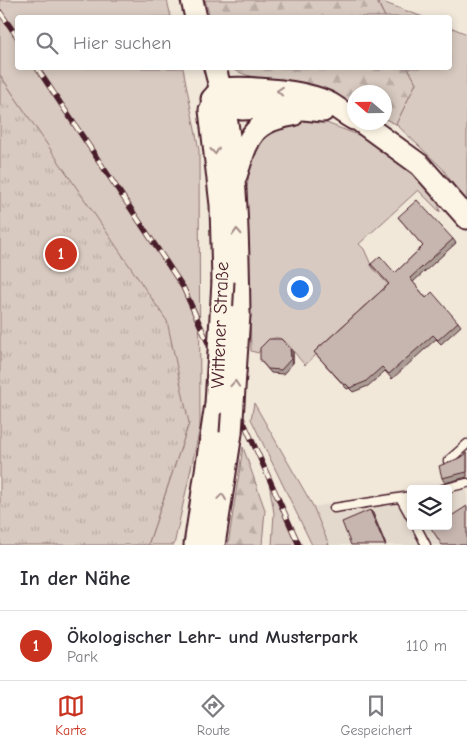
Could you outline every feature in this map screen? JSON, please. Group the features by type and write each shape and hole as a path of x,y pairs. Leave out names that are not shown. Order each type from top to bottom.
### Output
{"main road":[{"path":"192,0 195,15"},
{"name":"Wittener Straße","path":"204,70 218,100 234,181 239,315 231,433 214,545"},
{"name":"Wittener Straße","path":"195,545 216,404 223,281 218,100 215,70"},
{"path":"218,100 243,88 291,92 328,102 347,115"},
{"path":"218,100 242,109 284,107 347,116"},
{"path":"234,181 247,142 262,124 272,118 317,111"},
{"path":"372,130 420,165 467,218"}],"lane":[{"path":"448,461 467,444"},
{"path":"452,487 467,483"},
{"path":"334,508 407,497"},
{"path":"401,499 407,510"},
{"path":"418,530 426,545"}],"shaded area":[{"path":"467,439 467,545 329,545 313,507 407,490 407,530 452,530 452,485 432,485 443,483 439,468 446,454"}],"green space":[{"path":"0,0 167,0 171,15 15,15 15,70 183,70 199,150 200,428 174,545 148,545 189,423 75,187 0,75"},
{"path":"205,0 376,0 384,15 209,15"},
{"path":"377,0 418,15 384,15"},
{"path":"452,28 467,34 467,204 442,168 396,124 416,83 409,70 452,70"},
{"path":"235,70 409,70 416,83 396,124 392,122 392,85 347,85 347,104 308,87 246,75"},
{"path":"0,75 167,321 189,423 148,545 0,545"},
{"path":"296,121 321,121 382,144 436,192 440,212 418,190 359,244 364,249 372,267 391,288 305,365 289,345 278,338 266,343 258,353 251,351 247,189 251,161 255,148 263,136"},
{"path":"254,403 313,506 329,545 312,545 251,419"},
{"path":"243,447 265,510 262,545 228,545"},
{"path":"268,477 298,545 272,545 274,513"}],"building":[{"path":"417,200 453,239 410,278 426,298 432,292 458,322 438,340 433,335 389,374 382,367 365,382 350,388 346,384 344,385 314,352 389,284 371,264 380,256 395,273 423,246 398,217"},
{"path":"269,339 281,339 290,348 291,359 281,370 268,369 260,360 260,348"},
{"path":"467,453 467,472 442,478 439,466 462,457"},
{"path":"467,506 467,545 442,545 432,530 452,530 452,515"},
{"path":"370,510 385,545 351,545 342,522"}],"railway":[{"path":"0,12 15,34"},
{"path":"38,70 183,287 299,545"}],"place":[{"name":"Ökologischer Lehr- und Musterpark","path":"61,254"}]}
